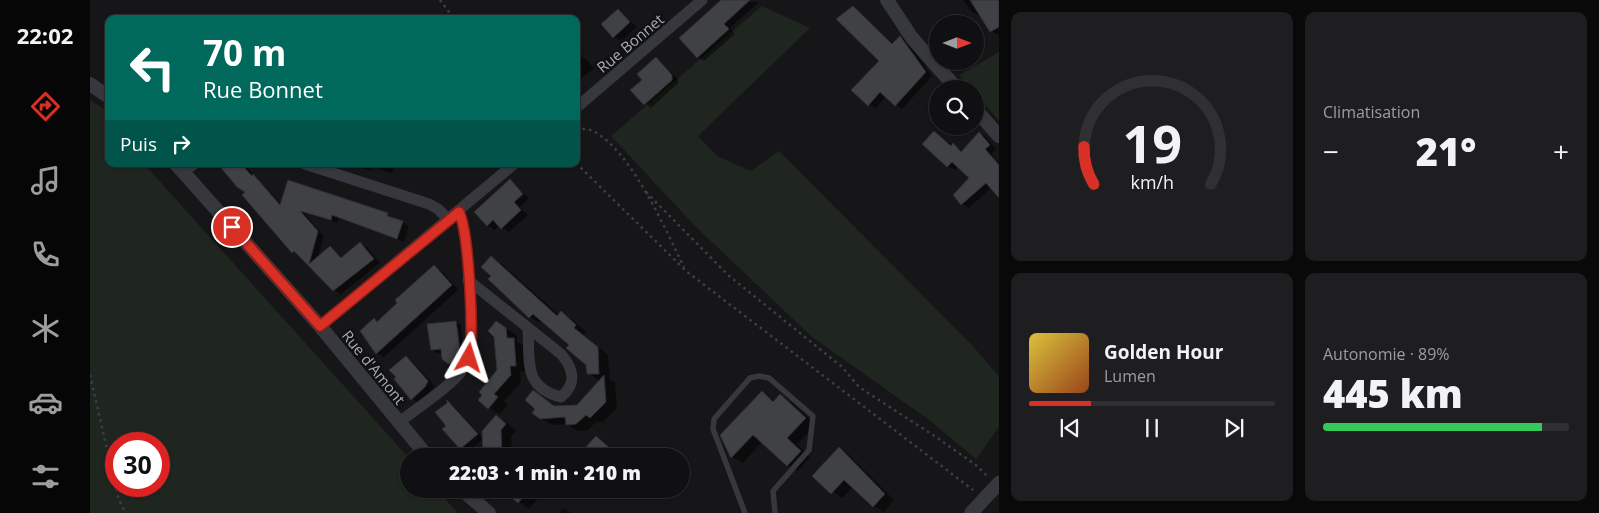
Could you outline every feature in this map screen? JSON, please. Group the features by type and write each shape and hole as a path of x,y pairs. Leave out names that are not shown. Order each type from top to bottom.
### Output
{"street":[{"name":"Rue Bonnet","path":"580,105 702,0"},
{"path":"887,0 912,38 949,80"},
{"path":"90,84 105,95"},
{"path":"984,119 999,136"},
{"name":"Rue d'Amont","path":"184,167 320,326 398,424 420,448"},
{"path":"314,167 429,204 438,209 449,220"},
{"path":"320,326 459,212 511,167"},
{"path":"398,424 456,376 464,367 471,347 463,221 459,212"},
{"path":"468,280 561,354 570,364 573,380 570,390 561,397 547,393 538,387 531,377 528,328"},
{"path":"971,513 998,485"},
{"path":"470,498 483,511"}],"lane":[{"path":"745,513 713,429 714,419 750,378 759,376 769,378 813,416 809,450 773,491 775,513"}],"path":[{"path":"440,0 451,15"},
{"path":"580,129 594,131 615,149 646,192 686,270"},
{"path":"580,167 686,270 967,483 983,501"},
{"path":"646,192 728,275 842,367 859,387 976,466 998,485"},
{"path":"90,375 118,497 125,513"}],"shaded area":[{"path":"762,6 810,28 698,136 717,156 751,171 779,151 970,343 999,376 999,427 976,459 928,419 812,337 695,226 611,136"},
{"path":"999,52 999,121 984,104 984,80 964,80 959,75 968,70 984,70 984,61"},
{"path":"90,100 105,109 105,167 147,167 400,448 400,498 444,498 458,513 90,513"}],"building":[{"path":"721,0 750,0 724,24 729,29 697,58 679,38"},
{"path":"970,0 999,0 999,27 990,32 984,22 984,15 979,15"},
{"path":"853,6 892,44 900,36 926,72 895,106 880,92 868,106 851,90 879,61 836,19"},
{"path":"618,9 630,22 613,38 601,24"},
{"path":"656,57 672,75 672,80 644,105 630,90 642,80 637,74"},
{"path":"930,135 939,135 951,146 953,143 961,152 976,135 982,135 990,145 985,149 999,165 999,198 986,183 961,205 953,195 969,178 952,162 947,167 922,144"},
{"path":"220,167 244,167 252,176 253,174 280,205 288,180 388,213 387,216 403,221 397,239 332,215 331,220 300,211 318,231 309,264 330,246 341,258 360,242 374,259 333,291 294,251 292,253 242,195 245,192 237,187"},
{"path":"510,179 523,194 514,202 521,210 501,229 493,220 487,226 474,212"},
{"path":"491,256 557,316 561,311 576,325 574,328 598,347 599,374 587,374 586,365 566,348 569,345 533,314 529,318 488,279 491,276 481,267"},
{"path":"434,265 452,285 376,354 360,331 374,318 377,322 397,303 395,300"},
{"path":"456,321 461,357 458,363 448,364 442,359 441,349 431,350 427,324"},
{"path":"496,321 506,328 507,338 514,338 516,366 510,366 511,375 494,394 498,397 488,409 478,400 482,395 479,392 497,370 494,337 488,331"},
{"path":"406,356 428,381 425,387 411,400 394,379 396,377 389,370"},
{"path":"604,375 606,402 590,418 586,415 576,424 566,425 565,417 540,419 532,413 535,409 525,400 533,390 554,406 577,405"},
{"path":"762,391 773,402 780,394 806,418 787,438 801,451 787,466 753,435 731,458 720,435"},
{"path":"447,400 478,434 461,448 442,429 446,426 435,412 447,403"},
{"path":"496,415 506,424 501,430 502,448 483,448 482,431"},
{"path":"596,436 610,448 585,448"},
{"path":"839,447 885,494 873,507 844,480 831,494 812,476"},
{"path":"512,498 522,498 518,503"}],"route":[{"path":"232,227 320,326 459,212 463,221 472,335 469,358"}]}
